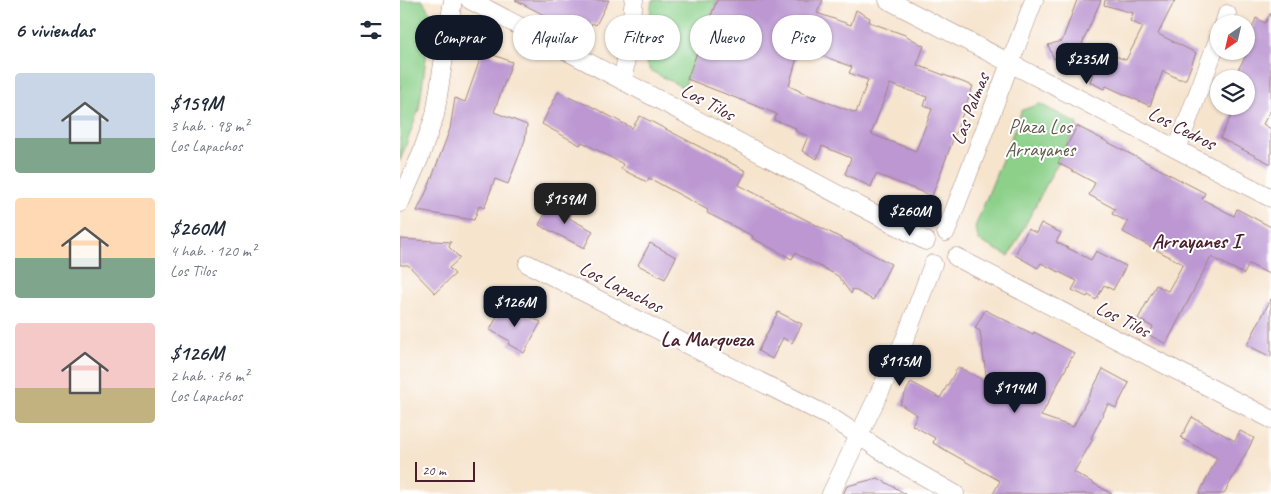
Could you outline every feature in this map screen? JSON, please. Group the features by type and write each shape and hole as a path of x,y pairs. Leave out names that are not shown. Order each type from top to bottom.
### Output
{"street":[{"path":"400,203 420,157 435,115 453,0"},
{"name":"Los Tilos","path":"470,0 926,241"},
{"path":"623,81 634,0"},
{"name":"Los Cedros","path":"888,0 1271,198"},
{"name":"Las Palmas","path":"946,232 1034,0"},
{"path":"1176,149 1210,60"},
{"path":"946,232 955,239 958,245 956,256 949,264 938,266 928,260 924,247 926,241 934,233 946,232"},
{"name":"Los Tilos","path":"956,256 1271,419"},
{"name":"Los Lapachos","path":"528,264 824,413 897,461 955,494"},
{"path":"830,494 905,339 933,264"}],"green space":[{"path":"400,0 422,0 432,15 415,15 415,60 426,60 419,109 400,161"},
{"path":"652,0 717,0 711,15 690,15 690,60 694,60 684,88 651,71 645,60 680,60 680,15 650,15"},
{"name":"Plaza Los Arrayanes","path":"1040,104 1078,124 1009,256 979,241 975,227 1022,110"}],"building":[{"path":"515,0 609,0 596,25 595,15 544,15"},
{"path":"717,0 823,0 817,13 823,15 772,15 772,60 796,60 789,86 856,113 868,80 849,73 852,67 832,59 832,18 851,25 856,10 870,18 869,22 905,35 924,46 917,65 973,86 932,196 876,174 871,187 845,174 851,158 822,146 817,159 802,151 808,136 795,131 796,128 774,120 777,114 687,79 694,60 762,60 762,15 711,15","holes":["890,84 927,97 924,106 932,109 916,151 871,134"]},
{"path":"1077,0 1101,0 1082,44 1126,60 1143,27 1130,21 1133,13 1104,5 1105,0 1175,0 1158,34 1196,53 1186,79 1179,79 1163,71 1150,106 1106,86 1104,89 1090,82 1093,73 1066,61 1059,64 1057,58 1054,59 1048,45 1062,41"},
{"path":"1271,13 1271,110 1263,124 1271,129 1271,164 1220,138 1232,115 1255,115 1255,70 1238,70 1244,60 1255,60 1256,18 1265,23"},
{"path":"503,59 512,62 494,112 527,125 525,140 508,184 495,179 484,208 479,206 474,220 417,211 428,188 450,129 455,98 465,102 480,60"},
{"path":"558,92 587,104 632,128 640,116 654,123 746,171 739,185 891,264 873,300 853,289 851,294 838,276 795,253 792,259 752,238 753,236 707,213 708,210 649,178 647,182 621,169 623,164 582,142 580,145 542,124"},
{"path":"1077,126 1205,193 1202,199 1234,216 1237,209 1271,227 1271,275 1249,264 1244,274 1211,257 1166,344 1149,335 1153,327 1138,319 1156,285 1168,291 1183,264 1123,232 1128,222 1112,214 1115,209 1089,195 1095,183 1058,163"},
{"path":"552,200 573,211 569,218 593,231 584,248 539,225"},
{"path":"1041,223 1061,233 1056,242 1091,260 1096,251 1126,266 1113,290 1104,285 1096,300 1088,295 1087,297 1072,290 1077,281 1041,263 1038,268 1015,255 1028,229 1036,233"},
{"path":"400,239 451,242 449,247 460,258 449,268 455,274 435,293 408,265 400,265"},
{"path":"650,243 676,257 665,279 638,265"},
{"path":"1271,299 1271,357 1247,345"},
{"path":"503,305 541,322 524,353 508,344 510,341 490,330"},
{"path":"985,310 1033,334 1034,332 1074,353 1041,416 1073,427 1103,369 1129,383 1116,408 1108,404 1091,438 1093,439 1074,472 1112,494 993,494 1000,481 933,443 935,438 912,425 917,415 900,404 911,382 940,398 958,367 987,382 980,331 975,328"},
{"path":"778,312 802,324 792,343 783,338 772,359 758,351"},
{"path":"1192,417 1235,441 1240,431 1254,438 1224,494 1199,494 1217,458 1181,438"},
{"path":"878,478 906,494 843,494 847,486"}],"district":[{"name":"Arrayanes I","path":"1196,241"},
{"name":"La Marqueza","path":"707,339"}]}
